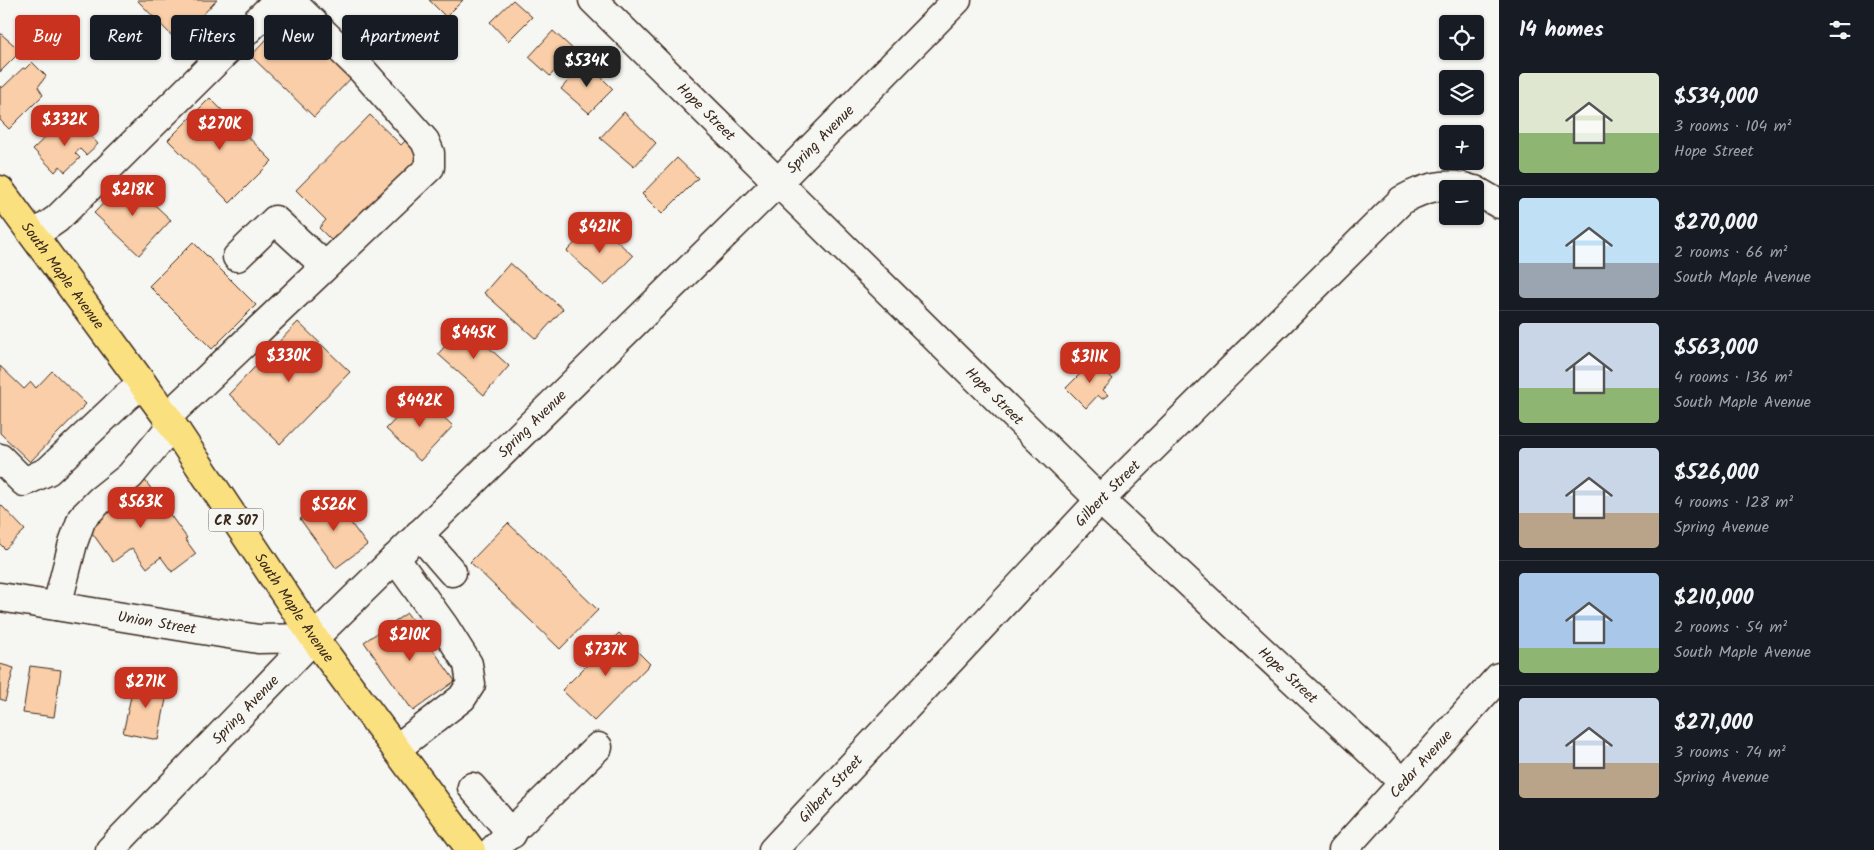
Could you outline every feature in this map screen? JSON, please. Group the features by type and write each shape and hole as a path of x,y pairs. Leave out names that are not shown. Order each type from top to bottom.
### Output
{"main road":[{"name":"South Maple Avenue","path":"0,190 170,421 314,638 471,850"}],"street":[{"name":"Hope Street","path":"593,0 1100,500 1404,783"},
{"name":"Spring Avenue","path":"110,850 314,638 778,182 957,0"},
{"path":"34,235 57,219 268,10 280,3 293,3 362,70 425,141 430,152 430,167 325,266 170,421 130,476 100,500 82,518 73,543 57,606"},
{"name":"Gilbert Street","path":"773,850 1100,500 1402,200 1420,190 1439,185"},
{"path":"1484,195 1499,204"},
{"path":"237,257 276,220 325,266"},
{"path":"0,458 24,482 48,471 126,396 143,384"},
{"path":"420,534 452,572"},
{"path":"395,558 444,626 468,664 471,684 462,698 396,749"},
{"name":"Union Street","path":"0,597 258,639 314,638"},
{"name":"Cedar Avenue","path":"1343,850 1499,676"},
{"path":"472,787 502,842 598,747"}],"building":[{"path":"137,0 217,0 202,15 171,15 171,35 161,25 161,15 152,15"},
{"path":"429,0 463,0 448,15 444,15"},
{"path":"513,0 532,17 508,41 490,22"},
{"path":"553,31 574,50 550,76 529,57"},
{"path":"0,33 15,46 15,57 0,72"},
{"path":"264,42 264,60 332,60 332,52 355,74 314,117 254,59 254,53"},
{"path":"585,61 613,89 589,113 561,89"},
{"path":"32,62 46,76 38,87 43,95 9,129 0,120 0,86 2,88"},
{"path":"210,98 272,161 230,203 168,140"},
{"path":"624,112 656,143 634,167 600,138"},
{"path":"370,115 401,145 408,138 424,154 335,244 319,228 326,220 296,190"},
{"path":"77,121 98,144 86,155 80,149 75,153 80,158 65,172 60,166 55,172 33,149 56,127 63,134"},
{"path":"677,158 698,178 662,214 642,194"},
{"path":"127,179 171,220 139,255 94,213"},
{"path":"596,221 633,256 604,286 567,251"},
{"path":"193,242 256,305 212,349 149,286"},
{"path":"510,263 563,309 536,339 484,293"},
{"path":"298,322 350,372 280,444 229,394"},
{"path":"464,325 509,366 484,395 438,354"},
{"path":"1094,360 1113,379 1103,390 1108,395 1102,399 1098,395 1086,408 1066,388"},
{"path":"0,366 24,389 31,382 36,388 52,371 86,404 30,462 0,433"},
{"path":"419,394 453,426 420,461 386,429"},
{"path":"144,479 187,538 185,539 196,554 172,572 161,557 147,568 132,548 113,562 85,523"},
{"path":"331,496 367,545 336,568 300,519"},
{"path":"0,504 25,530 5,549 0,544"},
{"path":"508,523 598,610 560,649 470,562"},
{"path":"407,613 455,681 413,711 364,642"},
{"path":"619,633 650,664 594,721 562,690"},
{"path":"0,664 14,668 5,701 0,699"},
{"path":"30,666 61,670 54,717 23,713"},
{"path":"135,678 169,684 158,740 123,733"}]}
